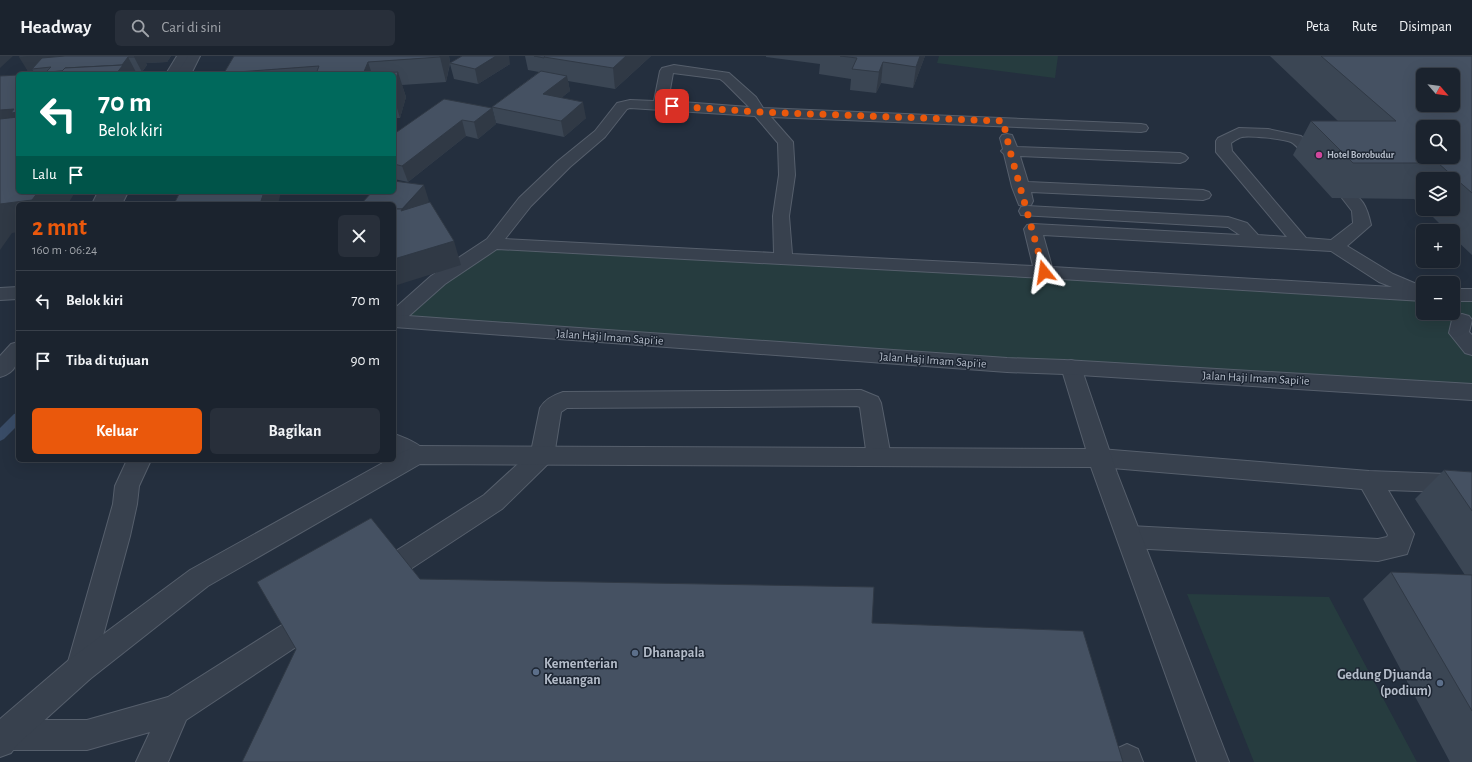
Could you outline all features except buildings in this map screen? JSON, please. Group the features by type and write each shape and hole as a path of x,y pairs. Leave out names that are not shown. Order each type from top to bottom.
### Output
{"street":[{"path":"174,72 183,56"},
{"path":"185,72 194,56"},
{"path":"660,105 667,71 674,69 724,76 751,100 759,112 785,142 787,175 781,216 783,259"},
{"path":"396,318 438,280 493,243 525,202 564,164 600,134 622,106 630,104 660,105 759,112 1003,121 1141,128"},
{"path":"1003,121 1044,272"},
{"path":"1301,243 1224,152 1223,141 1239,132 1268,133 1296,140 1313,155"},
{"path":"1010,151 1180,158"},
{"path":"1020,187 1203,195"},
{"path":"1335,246 1362,225 1360,211 1350,198"},
{"path":"1027,211 1228,222 1244,227 1254,242"},
{"path":"1033,229 1335,246 1386,278 1416,291"},
{"path":"493,243 518,246 1044,272 1416,294"},
{"path":"1460,295 1472,296"},
{"path":"1462,319 1459,333 1472,348"},
{"name":"Jalan Haji Imam Sapi'ie","path":"396,320 999,365 1071,367 1472,392"},
{"path":"0,342 16,341"},
{"path":"0,370 16,351"},
{"path":"1071,367 1100,458 1213,762"},
{"path":"400,562 493,502 542,456 550,408 563,400 861,398 870,403 879,457"},
{"path":"396,443 416,455"},
{"path":"2,737 80,669 199,578 416,455 1100,458 1369,480 1472,484"},
{"path":"80,669 117,536 125,504 127,486 138,462"},
{"path":"1130,537 1378,550 1398,546 1401,534 1369,480"},
{"path":"2,737 87,735 175,710 292,634"},
{"path":"152,762 175,710"}],"green space":[{"path":"939,56 1058,56 1055,78 937,63"},
{"path":"503,243 1416,295 1416,320 1460,320 1460,295 1472,295 1472,325 1462,320 1472,348 1472,391 396,319 396,318"},
{"path":"1187,594 1329,597 1417,762 1254,762"}],"waterway":[{"path":"0,436 16,419"}],"place":[{"name":"Hotel Borobudur","path":"1319,155"},
{"name":"Dhanapala","path":"635,653"},
{"name":"Kementerian Keuangan","path":"536,672"},
{"name":"Gedung Djuanda (podium)","path":"1440,683"}],"route":[{"path":"672,106 759,112 1003,121 1044,272"}]}
